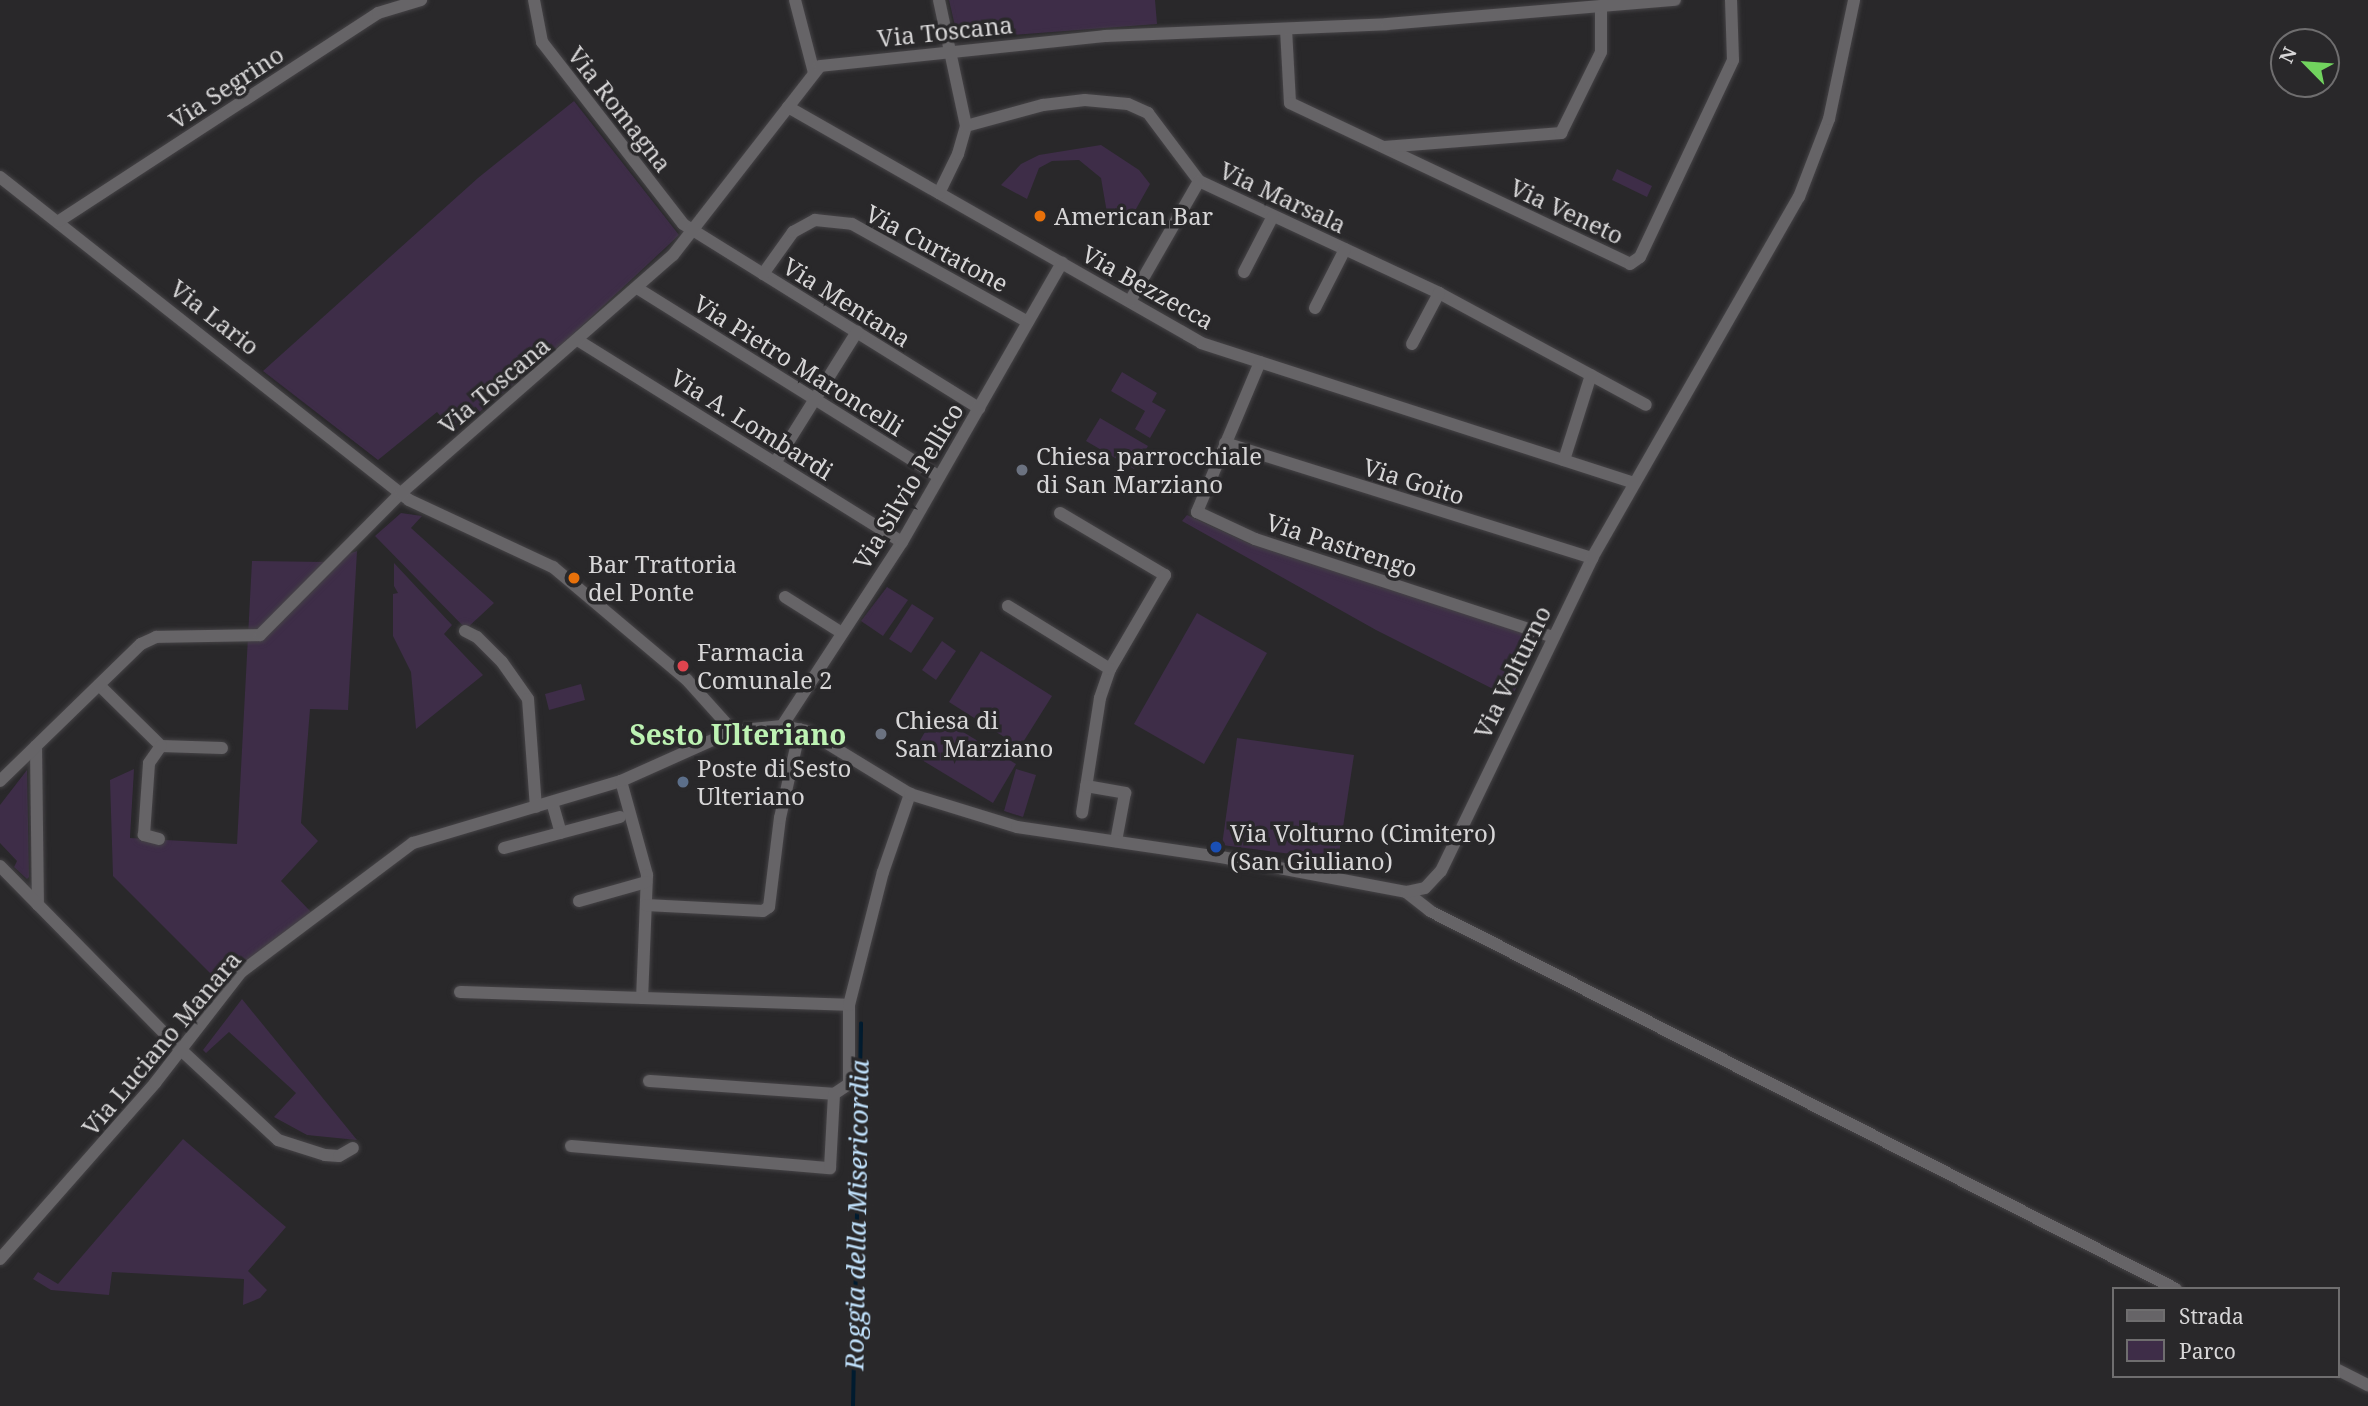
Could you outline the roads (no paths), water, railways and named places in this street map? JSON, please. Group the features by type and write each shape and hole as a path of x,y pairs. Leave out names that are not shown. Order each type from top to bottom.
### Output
{"street":[{"name":"Via Segrino","path":"59,221 378,13 402,2 421,0"},
{"name":"Via Romagna","path":"534,0 542,42 694,232"},
{"path":"794,0 814,73"},
{"path":"939,0 966,126 939,193"},
{"name":"Via Toscana","path":"0,781 142,644 156,637 260,635 401,493 579,341 638,288 694,232 820,66 1105,36 1286,29 1675,0"},
{"name":"Via Veneto","path":"1286,29 1290,103 1635,263 1733,60 1731,0"},
{"name":"Via Volturno","path":"1406,892 1425,888 1441,871 1550,636 1591,558 1800,197 1829,119 1854,0"},
{"path":"1382,147 1561,133 1601,52 1601,6"},
{"name":"Via Marsala","path":"966,126 1043,105 1085,100 1128,104 1148,113 1199,181 1438,293 1646,405"},
{"name":"Via Bezzecca","path":"788,107 1201,343 1634,483"},
{"name":"Via Lario","path":"0,177 401,493 553,567 687,680 733,730"},
{"path":"1130,301 1199,181"},
{"path":"1244,272 1273,216"},
{"name":"Via Curtatone","path":"763,274 793,232 815,220 852,224 1028,322"},
{"name":"Via Mentana","path":"694,232 979,408"},
{"path":"1315,307 1345,249"},
{"name":"Via Silvio Pellico","path":"782,726 902,542 1062,263"},
{"name":"Via Pietro Maroncelli","path":"638,288 814,401 939,477"},
{"path":"1412,344 1438,293"},
{"path":"775,463 857,332"},
{"name":"Via A. Lombardi","path":"579,341 902,542"},
{"name":"Via Pastrengo","path":"1260,362 1196,512 1255,539 1550,636"},
{"path":"1564,460 1591,375"},
{"name":"Via Goito","path":"1225,443 1591,558"},
{"path":"1060,513 1166,575 1110,669 1100,698 1082,813"},
{"path":"785,597 842,633"},
{"path":"1008,607 1110,669"},
{"path":"465,631 477,637 502,663 528,699 536,807"},
{"path":"99,685 160,746 222,747"},
{"name":"Via Luciano Manara","path":"0,1259 83,1168 241,972 413,843 621,781 733,730 782,726 800,729 851,755 911,794"},
{"path":"646,905 763,911 769,907 780,818 800,729"},
{"path":"36,746 38,905"},
{"path":"159,839 144,835 149,763 160,746"},
{"path":"621,781 646,882 642,998"},
{"path":"1086,786 1125,793 1116,841"},
{"path":"649,1081 834,1094 849,1088 849,1005 883,872 911,794 1017,827 1116,841 1406,892 1430,911 2172,1287"},
{"path":"552,802 561,833"},
{"path":"504,848 620,817"},
{"path":"0,866 180,1049 278,1140 326,1155 339,1156 354,1148"},
{"path":"579,901 646,882"},
{"path":"460,992 849,1005"},
{"path":"571,1146 830,1168 834,1094"},
{"path":"2340,1371 2368,1385"}],"waterway":[{"name":"Roggia della Misericordia","path":"853,1406 861,1024"}],"place":[{"name":"American Bar","path":"1040,216"},
{"name":"Chiesa parrocchiale di San Marziano","path":"1022,470"},
{"name":"Bar Trattoria del Ponte","path":"574,578"},
{"name":"Farmacia Comunale 2","path":"683,666"},
{"name":"Chiesa di San Marziano","path":"881,734"},
{"name":"Poste di Sesto Ulteriano","path":"683,782"},
{"name":"Via Volturno (Cimitero) (San Giuliano)","path":"1216,847"}],"district":[{"name":"Sesto Ulteriano","path":"738,734"}]}
